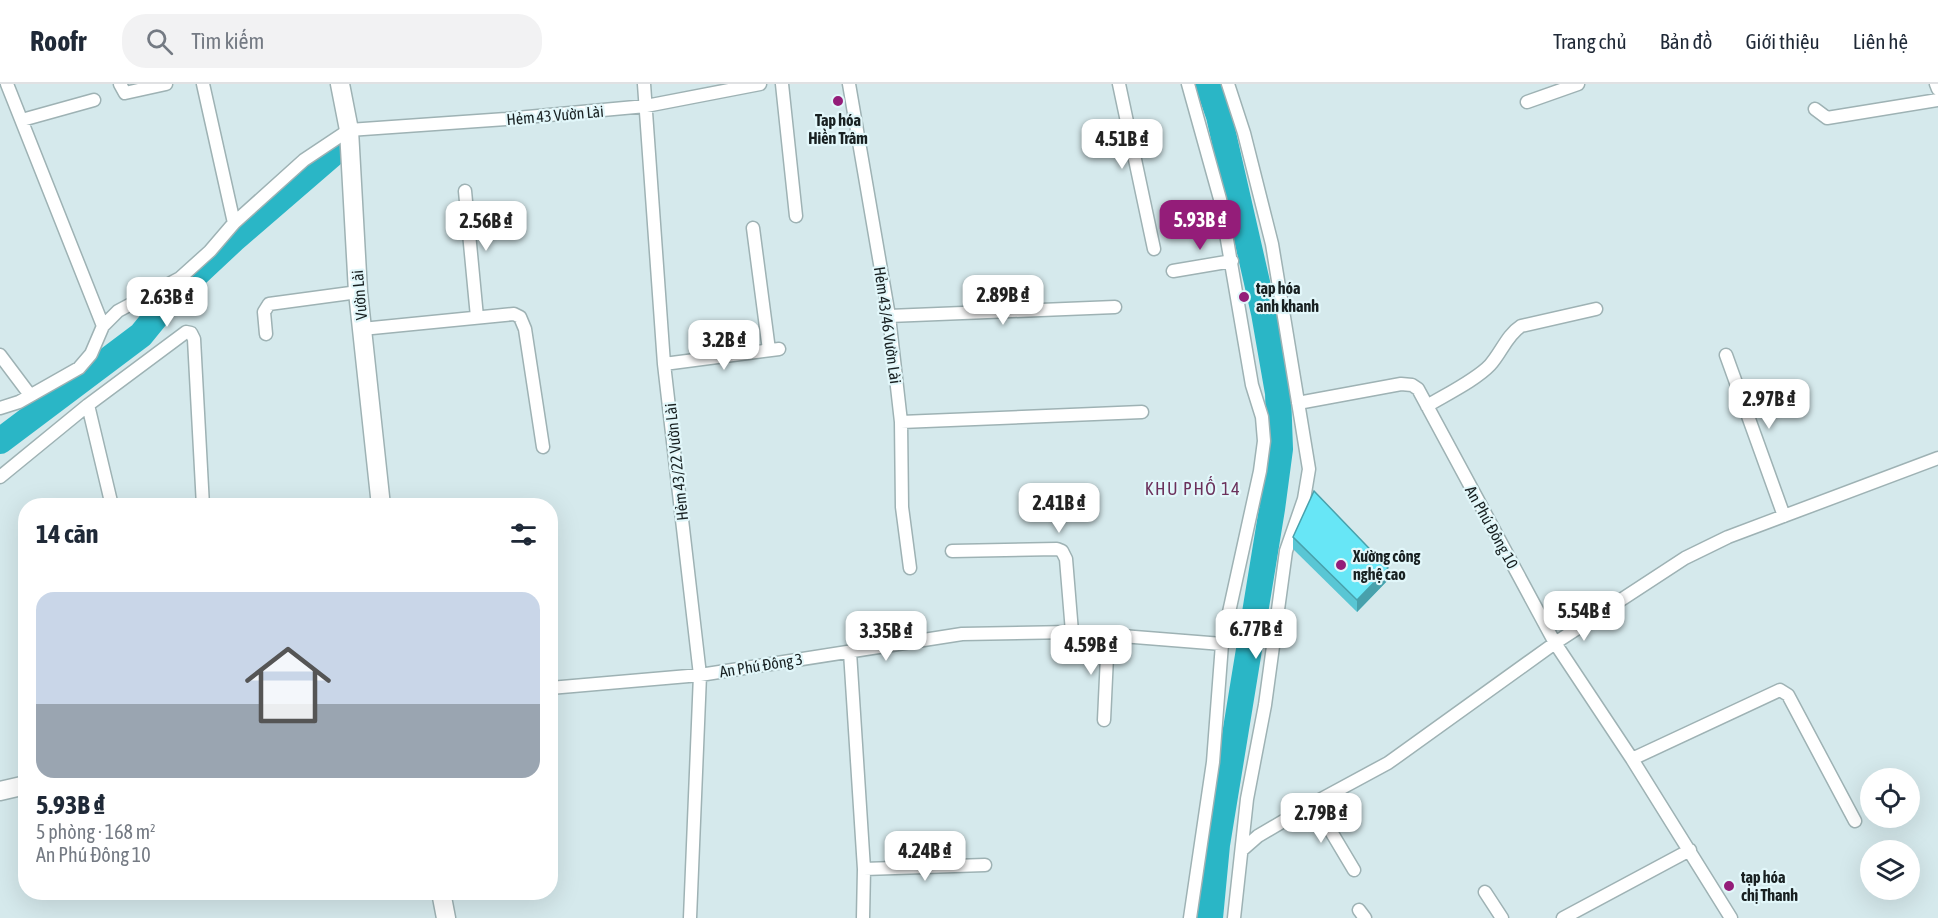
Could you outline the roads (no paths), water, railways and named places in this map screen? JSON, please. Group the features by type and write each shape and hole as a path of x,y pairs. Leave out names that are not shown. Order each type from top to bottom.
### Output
{"main road":[{"name":"Vườn Lài","path":"340,84 349,130 358,292 380,498"},
{"path":"0,791 18,787"},
{"path":"443,900 446,918"}],"street":[{"path":"7,84 103,326"},
{"path":"120,84 123,92 130,93 166,84"},
{"path":"203,84 234,224"},
{"name":"Hẻm 43/22 Vườn Lài","path":"644,84 664,364 700,675 690,918"},
{"name":"Hẻm 43 Vườn Lài","path":"349,130 646,106 760,84"},
{"path":"782,84 796,216"},
{"name":"Hẻm 43/46 Vườn Lài","path":"849,84 889,316 901,422 902,507 910,568"},
{"path":"1119,84 1154,249"},
{"path":"1188,84 1220,199 1252,385 1262,417 1264,441 1260,471 1222,644 1213,762 1190,918"},
{"path":"1227,84 1244,133 1272,244 1309,468 1304,499 1286,551 1265,705 1247,799 1234,918"},
{"path":"1527,102 1578,84"},
{"path":"1936,84 1938,89"},
{"path":"22,120 94,100"},
{"path":"1815,109 1827,118 1938,100"},
{"path":"0,408 20,402 79,368 91,354 103,326 118,311 180,278 210,251 234,224 304,160 349,130"},
{"path":"465,191 477,317"},
{"path":"664,364 774,349 753,228"},
{"path":"1173,271 1232,261"},
{"path":"266,334 264,312 269,304 358,292"},
{"path":"889,316 1115,307"},
{"path":"1427,406 1488,368 1514,331 1521,326 1596,309"},
{"path":"362,329 514,314 523,321 543,447"},
{"path":"0,477 88,405 186,332 191,333 194,339 203,498"},
{"path":"1726,355 1784,516"},
{"path":"0,356 30,395"},
{"name":"An Phú Đông 10","path":"1298,403 1401,384 1412,385 1418,389 1555,643 1632,759 1731,918"},
{"path":"88,405 110,498"},
{"path":"901,422 1142,412"},
{"path":"1242,850 1258,837 1314,803 1388,763 1555,643 1685,558 1728,537 1938,458"},
{"path":"952,551 1057,549 1062,551 1066,559 1072,632"},
{"name":"An Phú Đông 3","path":"558,687 700,675 962,634 1072,632 1222,644"},
{"path":"1104,720 1108,635"},
{"path":"850,652 864,869 863,918"},
{"path":"1632,759 1780,690 1788,694 1855,820"},
{"path":"1314,803 1354,870"},
{"path":"1563,918 1690,850"},
{"path":"864,869 985,865"},
{"path":"1485,892 1502,918"}],"waterway":[{"path":"1208,84 1219,116 1264,313 1278,393 1280,449 1217,845 1210,918"},
{"path":"0,441 141,335 172,297 233,240 335,152"}],"place":[{"name":"Tạp hóa Hiền Trâm","path":"838,101"},
{"name":"tạp hóa anh khanh","path":"1244,297"},
{"name":"Xường công nghệ cao","path":"1341,565"},
{"name":"tạp hóa chị Thanh","path":"1729,886"}],"district":[{"name":"KHU PHỐ 14","path":"1193,488"}]}
